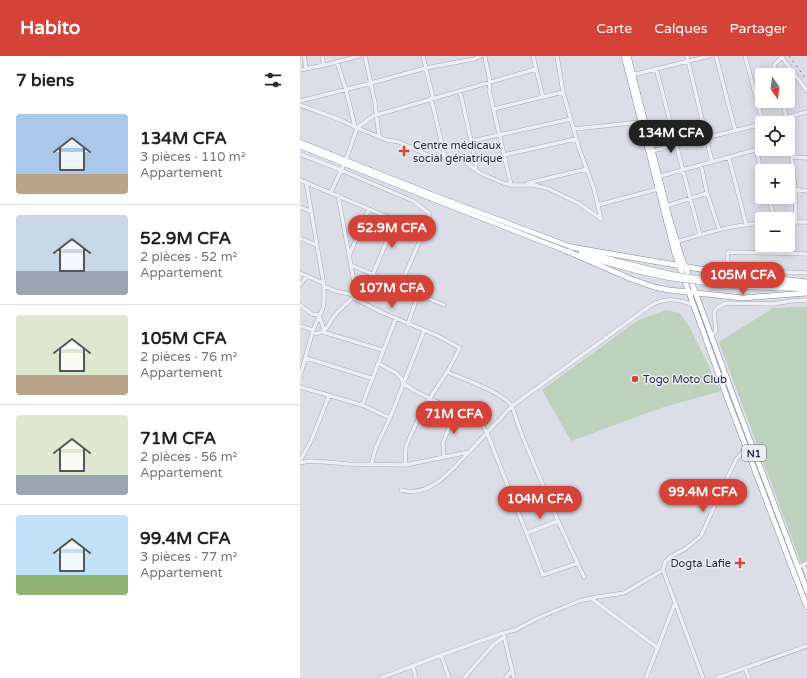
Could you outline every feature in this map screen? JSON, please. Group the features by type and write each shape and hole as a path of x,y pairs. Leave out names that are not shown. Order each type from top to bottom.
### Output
{"highway":[{"name":"N1","path":"624,56 631,75 652,151 658,189 675,254 696,294 697,304 702,320 746,448 800,566 807,608"},
{"name":"N1","path":"628,56 641,122 666,206 682,267 690,293 697,304"},
{"path":"569,249 634,257 682,267 754,277 807,282"},
{"path":"569,249 640,282 663,289 696,294 743,298 807,293"},
{"path":"664,263 670,261 675,254"},
{"path":"697,304 703,298 711,295"},
{"name":"N1","path":"702,320 712,335 734,398 800,566 807,591"}],"main road":[{"path":"300,142 345,162"},
{"path":"300,146 569,249 670,276 745,287 807,289"},
{"path":"708,281 807,285"}],"street":[{"path":"304,56 306,68"},
{"path":"322,56 324,65"},
{"path":"300,70 358,56"},
{"path":"365,56 371,83 379,136"},
{"path":"423,56 445,157"},
{"path":"300,101 426,68 474,59 481,56"},
{"path":"484,56 491,82 489,90 511,185"},
{"path":"533,56 543,97"},
{"path":"300,105 343,121 356,128 387,140 400,142 430,156 462,160 476,170 498,181 511,185 534,185 549,189 578,203 601,218 563,92 557,56"},
{"path":"631,75 688,58 709,56"},
{"path":"716,56 735,130"},
{"path":"744,56 761,116"},
{"path":"774,68 774,65 782,56 807,91"},
{"path":"688,58 712,162"},
{"path":"337,62 346,90 352,119 356,128"},
{"path":"656,68 700,235"},
{"path":"331,192 345,162 356,128 376,114 536,69"},
{"path":"460,91 472,140 476,170"},
{"path":"494,109 563,92"},
{"path":"793,116 807,112"},
{"path":"472,140 571,118"},
{"path":"343,121 352,119"},
{"path":"574,129 641,122"},
{"path":"652,151 755,125"},
{"path":"504,155 576,139"},
{"path":"657,177 755,150"},
{"path":"300,154 413,201 423,207 430,215 400,286"},
{"path":"793,164 792,157 807,158"},
{"path":"729,158 746,224"},
{"path":"701,165 707,193 719,229"},
{"path":"521,185 587,169"},
{"path":"300,180 370,209 396,219 407,221 425,229"},
{"path":"300,377 313,332 324,304 323,284 306,182"},
{"path":"598,205 658,189"},
{"path":"807,191 795,189 796,221 807,222"},
{"path":"666,206 707,193"},
{"path":"300,326 318,334 324,331 336,314 354,296 356,289 338,195"},
{"path":"300,207 310,211"},
{"path":"349,256 370,209"},
{"path":"373,274 396,219"},
{"path":"676,242 719,229 746,224 755,224"},
{"path":"300,238 316,244"},
{"path":"807,254 728,252 727,260 731,268 807,274"},
{"path":"351,265 444,305"},
{"path":"300,273 335,291 354,296 408,324 424,330 460,348 447,372 429,398 406,446 405,465"},
{"path":"300,285 307,276"},
{"path":"408,324 418,294"},
{"path":"401,490 414,492 429,488 445,477 512,406 656,302 670,299 683,300 697,304"},
{"path":"712,335 716,330 713,314 714,310 726,303 773,304 807,300"},
{"path":"300,306 312,314 319,315"},
{"path":"319,315 323,322 324,331"},
{"path":"362,405 371,378 382,350 390,336 396,318"},
{"path":"371,465 376,447 390,418 424,330"},
{"path":"324,331 382,350"},
{"path":"306,358 371,378"},
{"path":"378,363 396,374 401,378 403,383 415,391 478,422 483,426 543,575 578,563"},
{"path":"447,372 491,392 512,406 521,433 558,521 584,577"},
{"path":"300,387 362,405 390,418"},
{"path":"329,396 311,441 300,461 371,465 405,465 469,452"},
{"path":"444,458 442,448 443,443 455,411"},
{"path":"703,678 663,570 665,562 670,557 685,549 701,536 728,474 736,460 746,448"},
{"path":"527,533 558,521"},
{"path":"800,566 807,574"},
{"path":"381,678 441,655 504,635 538,618 579,601 624,593 663,570"},
{"path":"592,599 658,648"},
{"path":"646,678 675,602"},
{"path":"504,635 514,678"},
{"path":"464,678 493,645 504,635"},
{"path":"717,678 807,646"},
{"path":"441,655 449,678"},
{"path":"413,667 416,678"},
{"path":"745,668 749,678"},
{"path":"505,678 512,671"}],"green space":[{"path":"807,307 807,561 801,563 719,342 773,308"},
{"name":"Togo Moto Club","path":"666,310 680,313 691,330 721,391 664,407 571,441 542,390 637,321"}],"railway":[{"path":"789,56 807,80"}],"place":[{"name":"Centre médicaux social gériatrique","path":"404,151"},
{"name":"Togo Moto Club","path":"635,379"},
{"name":"Dogta Lafie","path":"740,563"}]}
